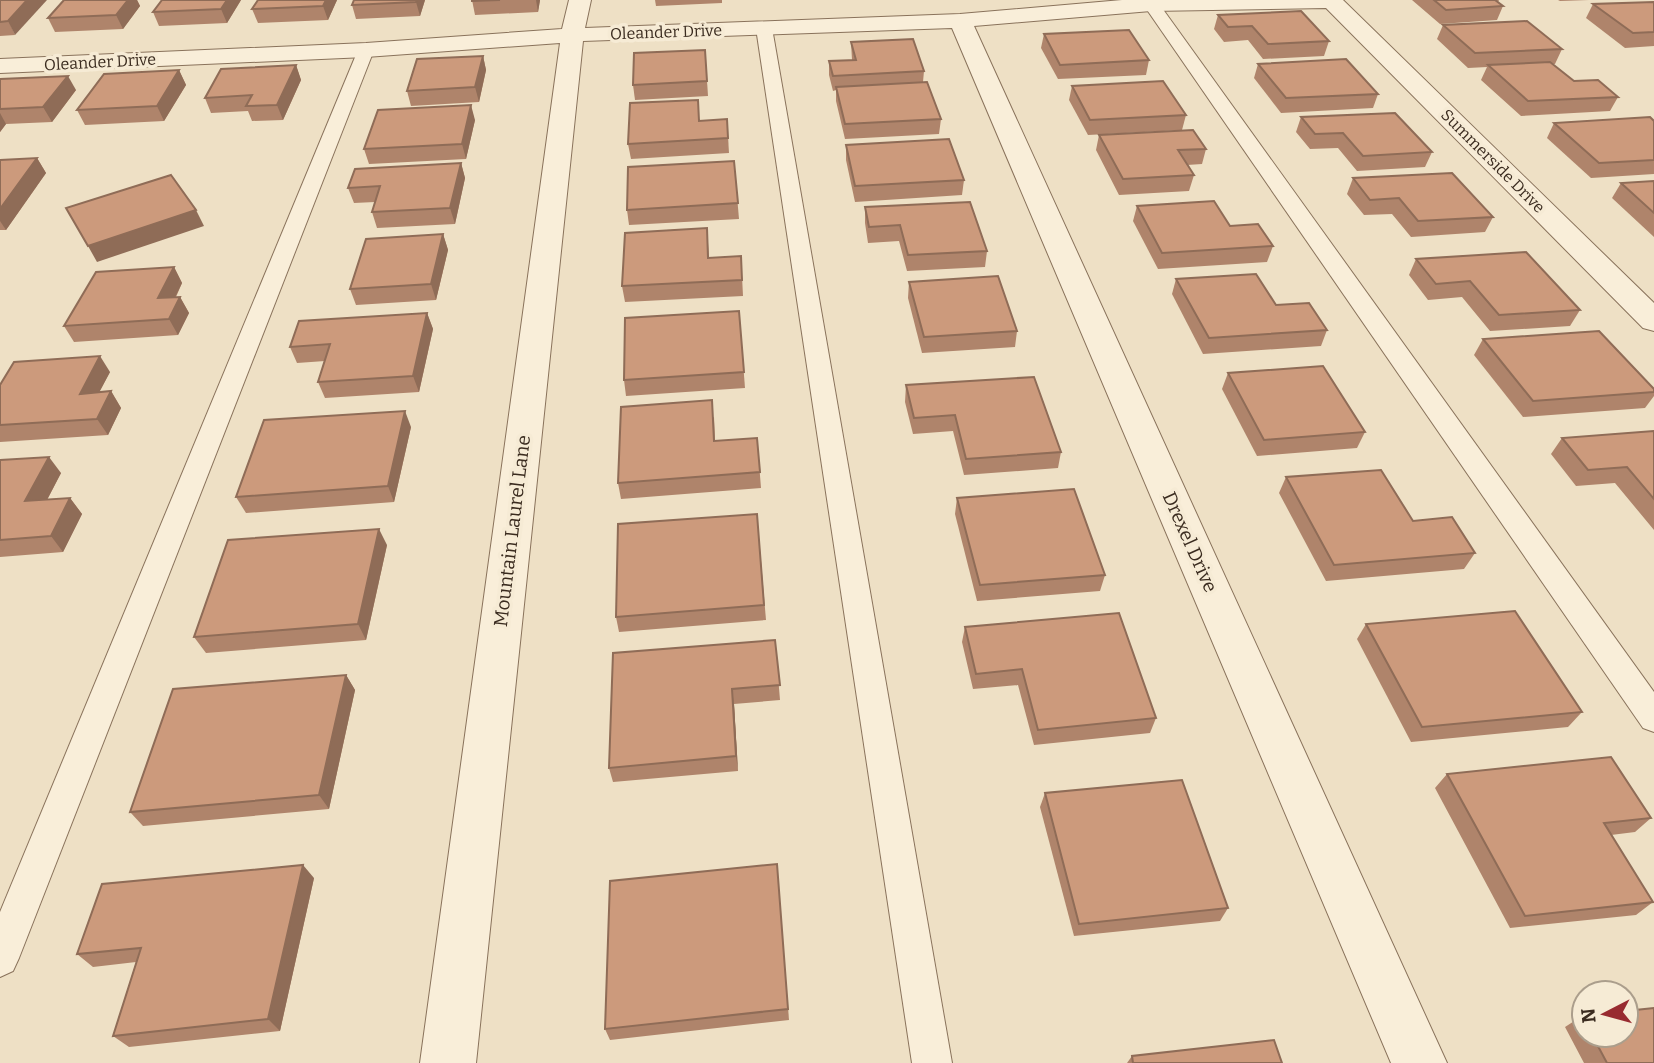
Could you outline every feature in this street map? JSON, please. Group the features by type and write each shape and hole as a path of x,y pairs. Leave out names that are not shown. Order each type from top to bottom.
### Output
{"street":[{"name":"Oleander Drive","path":"0,66 366,50 576,18 764,28 960,21 1151,4 1332,1"},
{"name":"Summerside Drive","path":"1332,1 1654,321"},
{"name":"Mountain Laurel Lane","path":"448,1063 576,18"},
{"name":"Drexel Drive","path":"960,21 1419,1063"}],"lane":[{"path":"1151,4 1654,718"},
{"path":"764,28 932,1063"},
{"path":"0,958 366,50"}],"building":[{"path":"0,0 27,0 8,21 0,22"},
{"path":"64,0 128,0 116,15 48,18"},
{"path":"162,0 227,0 221,9 153,12"},
{"path":"258,0 326,0 323,6 252,9"},
{"path":"354,0 417,0 352,5"},
{"path":"1434,0 1495,0 1503,6 1446,10"},
{"path":"1654,2 1654,32 1633,33 1593,4"},
{"path":"1301,11 1329,41 1268,44 1252,26 1228,27 1218,15"},
{"path":"1527,21 1562,49 1475,53 1443,25"},
{"path":"1129,30 1149,60 1060,65 1044,34"},
{"path":"913,39 924,71 833,76 829,61 856,60 851,42"},
{"path":"705,50 707,81 633,85 634,53"},
{"path":"483,56 475,87 407,91 417,59"},
{"path":"1346,59 1378,94 1286,98 1258,64"},
{"path":"1550,62 1574,81 1598,80 1618,97 1528,101 1488,65"},
{"path":"296,65 277,105 246,106 252,95 205,98 221,69"},
{"path":"179,70 157,106 77,110 104,74"},
{"path":"68,76 43,107 0,109 0,79"},
{"path":"1163,81 1186,115 1090,120 1072,86"},
{"path":"927,82 941,119 845,124 836,87"},
{"path":"698,100 699,121 727,119 728,138 628,144 630,103"},
{"path":"471,105 462,144 364,149 378,110"},
{"path":"1395,113 1432,152 1363,156 1343,133 1315,134 1301,117"},
{"path":"1650,117 1654,121 1654,160 1599,163 1554,123"},
{"path":"1193,130 1206,149 1178,150 1194,175 1123,179 1099,135"},
{"path":"949,139 964,180 855,186 846,145"},
{"path":"37,158 0,209 0,160"},
{"path":"734,161 738,203 627,210 628,167"},
{"path":"461,163 450,208 372,212 380,186 348,188 355,169"},
{"path":"1452,173 1493,217 1418,221 1399,198 1370,200 1353,178"},
{"path":"171,175 196,210 88,246 66,208"},
{"path":"1654,181 1654,213 1621,183"},
{"path":"1214,201 1230,226 1258,224 1273,246 1162,253 1137,206"},
{"path":"970,202 987,251 908,255 900,225 869,227 865,207"},
{"path":"707,228 708,258 741,256 742,280 622,286 625,233"},
{"path":"443,234 431,284 350,289 366,239"},
{"path":"1526,252 1580,310 1499,315 1470,281 1436,284 1416,259"},
{"path":"174,267 158,298 180,297 169,319 64,326 96,272"},
{"path":"1256,274 1276,305 1309,303 1327,330 1209,338 1176,279"},
{"path":"998,276 1017,331 924,337 909,282"},
{"path":"739,311 744,372 624,380 625,318"},
{"path":"427,313 413,376 318,382 330,344 290,347 299,321"},
{"path":"1599,331 1654,392 1533,401 1483,339"},
{"path":"100,356 80,394 111,391 97,419 0,425 0,385 14,362"},
{"path":"1323,366 1365,432 1264,440 1228,373"},
{"path":"1034,377 1061,452 966,459 955,415 914,418 906,385"},
{"path":"712,400 714,441 757,438 760,472 618,483 621,407"},
{"path":"405,411 388,486 236,497 264,420"},
{"path":"1654,431 1654,499 1627,467 1588,470 1562,438"},
{"path":"49,457 25,501 70,498 51,536 0,540 0,460"},
{"path":"1381,470 1413,521 1452,517 1475,553 1334,565 1286,477"},
{"path":"1074,489 1105,575 980,585 957,498"},
{"path":"757,514 764,605 616,617 618,524"},
{"path":"379,529 358,624 194,637 228,540"},
{"path":"1515,611 1582,712 1422,727 1366,624"},
{"path":"1119,613 1156,718 1038,730 1022,669 976,674 965,627"},
{"path":"775,640 780,685 732,689 736,756 609,768 613,653"},
{"path":"346,675 319,795 130,812 173,689"},
{"path":"1611,757 1651,818 1604,823 1653,902 1525,916 1447,774"},
{"path":"1182,780 1228,908 1079,924 1045,793"},
{"path":"777,864 788,1009 605,1029 610,881"},
{"path":"303,865 268,1019 113,1036 141,948 77,954 102,884"},
{"path":"1654,1008 1654,1063 1607,1063 1600,1049 1640,1049 1640,1010"},
{"path":"1274,1040 1282,1063 1133,1063 1132,1056"}]}
